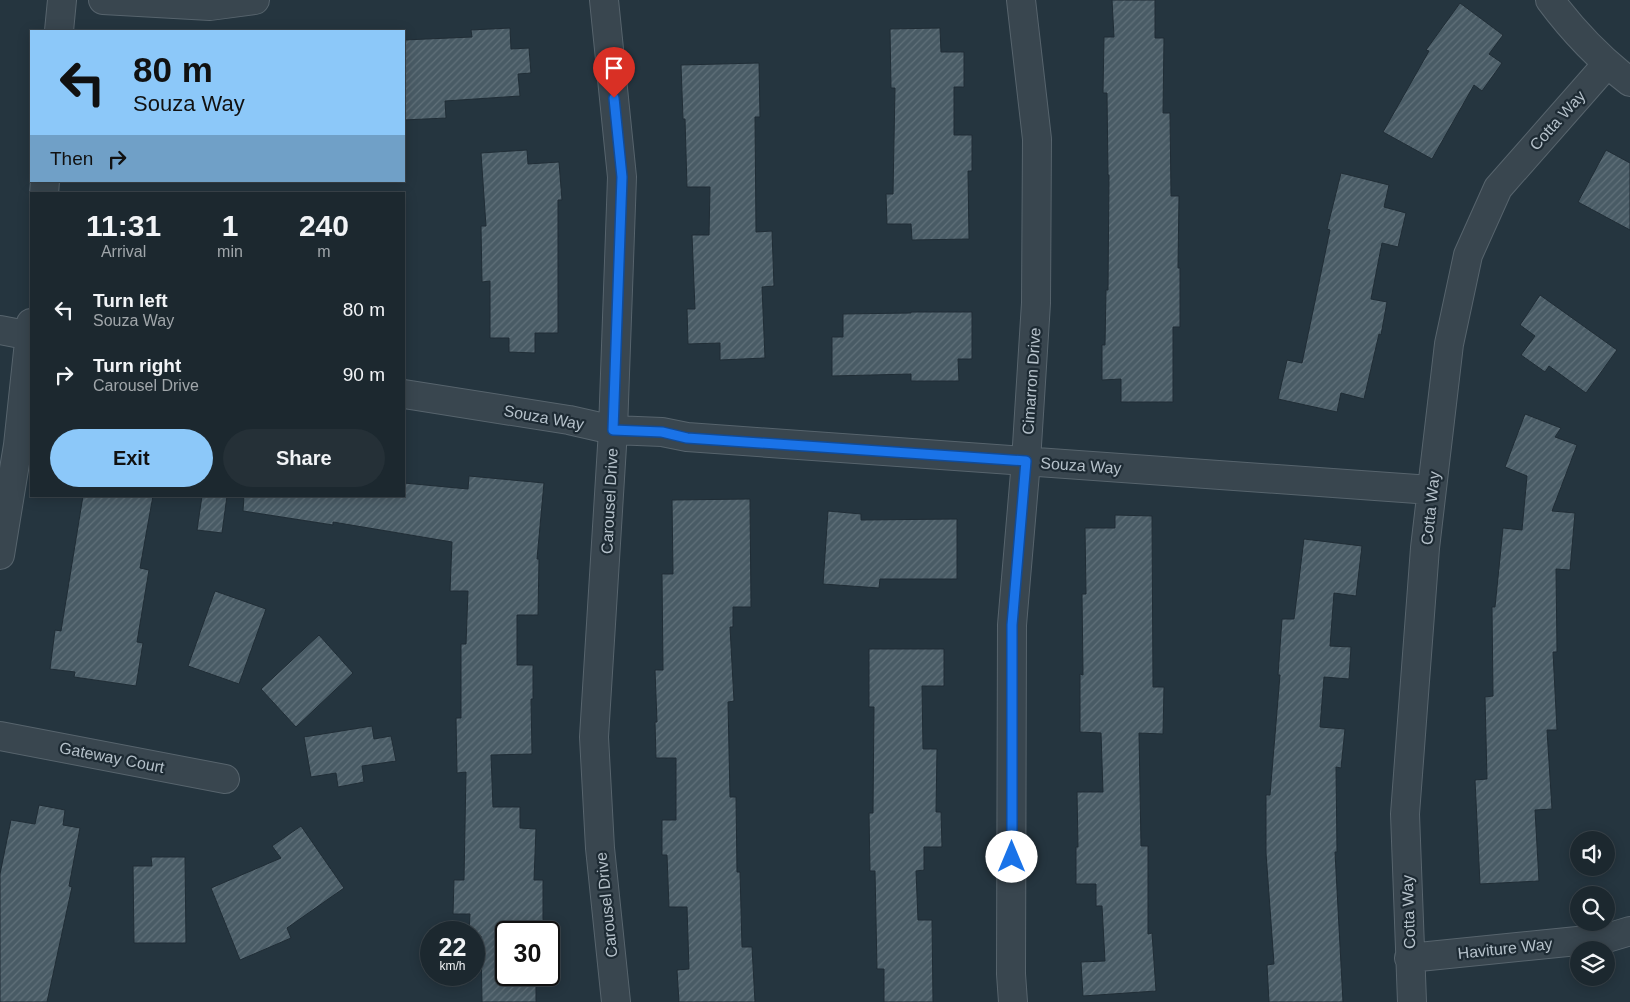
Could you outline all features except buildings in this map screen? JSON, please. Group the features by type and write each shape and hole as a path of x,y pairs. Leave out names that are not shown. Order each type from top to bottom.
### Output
{"street":[{"path":"59,30 62,0"},
{"path":"102,0 210,6 255,0"},
{"name":"Carousel Drive","path":"604,0 622,177 613,430 594,737 600,848 616,1002"},
{"name":"Cimarron Drive","path":"1013,1002 1011,974 1012,625 1026,461 1036,304 1037,139 1021,0"},
{"path":"1550,0 1564,19 1607,64 1630,82"},
{"name":"Cotta Way","path":"1412,1002 1409,958 1406,814 1425,548 1449,344 1468,255 1498,188 1607,64"},
{"path":"0,330 30,332"},
{"path":"0,555 18,445 30,341"},
{"name":"Souza Way","path":"405,394 569,420 613,430 662,432 687,438 1432,490"},
{"name":"Gateway Court","path":"0,736 225,778"},
{"name":"Haviture Way","path":"1409,958 1607,938 1630,931"}],"route":[{"path":"614,98 622,177 613,430 662,432 687,438 1026,461 1012,625 1012,857"}]}
